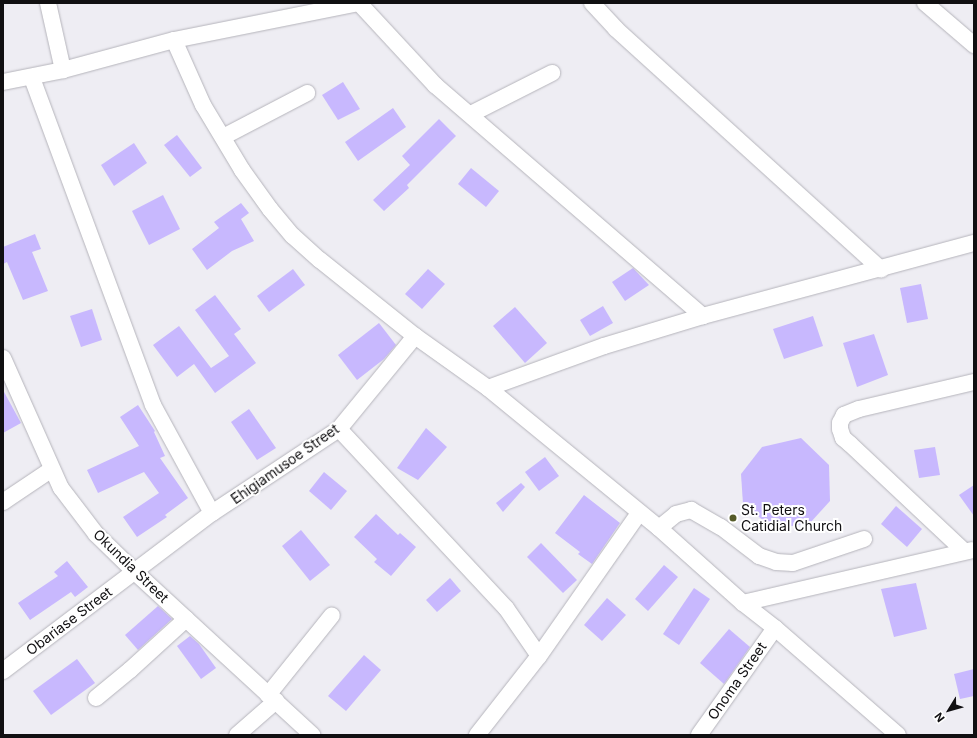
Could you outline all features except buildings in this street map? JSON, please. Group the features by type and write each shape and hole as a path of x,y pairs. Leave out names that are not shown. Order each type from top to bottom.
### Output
{"street":[{"path":"48,3 63,70"},
{"path":"3,82 32,78 174,40 359,3 435,84 703,316"},
{"path":"592,3 616,28 881,269"},
{"path":"925,3 974,45"},
{"path":"174,40 203,105 242,170 270,209 293,236 320,260 415,336 488,388 659,528 743,603 775,628 898,735"},
{"path":"471,114 552,73"},
{"path":"32,78 153,405 212,513"},
{"path":"223,138 307,93"},
{"path":"488,388 604,346 703,316 974,243"},
{"name":"Ehigiamusoe Street","path":"135,572 212,513 339,429 415,336"},
{"name":"Okundia Street","path":"3,358 61,488 96,534 135,572 312,735"},
{"path":"969,550 846,441 840,429 840,423 844,415 859,408 974,382"},
{"path":"339,429 506,608 539,656"},
{"path":"3,502 52,469"},
{"path":"659,528 676,514 691,510 721,527 759,556 776,562 793,563 864,539"},
{"path":"478,735 539,656 639,513"},
{"path":"743,603 969,550"},
{"name":"Obariase Street","path":"3,671 135,572"},
{"path":"237,735 272,698 332,615"},
{"path":"96,698 130,670 186,619"},
{"name":"Onoma Street","path":"699,735 775,628"}],"place":[{"name":"St. Peters Catidial Church","path":"733,518"}]}
